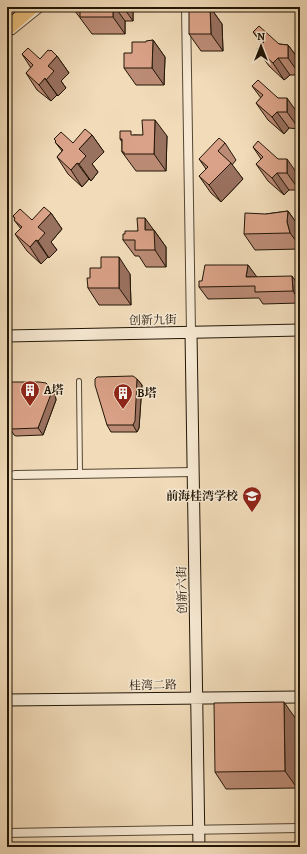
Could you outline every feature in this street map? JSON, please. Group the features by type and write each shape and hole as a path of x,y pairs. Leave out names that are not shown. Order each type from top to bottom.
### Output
{"highway":[{"path":"7,17 18,7"},
{"path":"7,28 32,7"}],"street":[{"path":"186,7 191,332"},
{"name":"创新九街","path":"7,336 300,330"},
{"name":"创新六街","path":"191,332 193,472 200,698 199,847"},
{"path":"15,475 193,472"},
{"name":"桂湾二路","path":"7,700 300,696"},
{"path":"7,834 300,828"}],"lane":[{"path":"7,35 17,30 44,7"},
{"path":"79,381 80,474"}],"building":[{"path":"80,7 113,7 113,17 80,17"},
{"path":"189,7 210,7 211,34 189,34"},
{"path":"259,26 279,44 288,45 288,58 278,58 273,63 257,49 264,42 253,32"},
{"path":"153,40 152,68 124,68 124,53 132,53 132,42 146,42"},
{"path":"28,48 40,59 48,50 51,50 57,56 48,66 54,71 39,85 26,73 33,65 22,54"},
{"path":"258,80 278,98 287,98 287,112 277,112 272,117 256,103 263,95 252,86"},
{"path":"142,120 155,120 154,154 124,154 124,152 122,152 122,139 120,139 120,131 131,131 131,135 143,135"},
{"path":"85,129 92,135 79,149 86,156 71,170 57,157 63,150 54,139 61,132 73,143"},
{"path":"219,138 225,143 218,151 231,163 209,185 199,176 208,167 199,159"},
{"path":"258,141 278,159 287,159 287,173 277,173 272,178 256,164 263,157 253,147"},
{"path":"44,207 51,213 38,227 45,233 30,247 15,234 22,227 14,220 15,218 13,216 20,209 32,220"},
{"path":"288,211 287,222 290,233 244,234 245,213 266,214"},
{"path":"137,218 145,218 145,230 154,230 155,250 135,250 135,240 123,240 123,234 125,234 125,231 138,231"},
{"path":"101,257 119,257 119,288 88,288 87,278 90,278 90,268 101,268"},
{"path":"205,265 248,265 246,277 292,276 293,291 255,292 255,286 199,287 199,281 202,281"},
{"name":"B塔","path":"133,376 137,379 135,421 133,425 107,425 95,385 95,379 97,377"},
{"name":"A塔","path":"7,382 39,382 46,383 51,388 51,394 38,428 10,428 7,421"},
{"path":"284,702 285,771 215,772 214,703"}],"place":[{"name":"A塔","path":"30,407"},
{"name":"B塔","path":"123,410"},
{"name":"前海桂湾学校","path":"252,513"}]}
